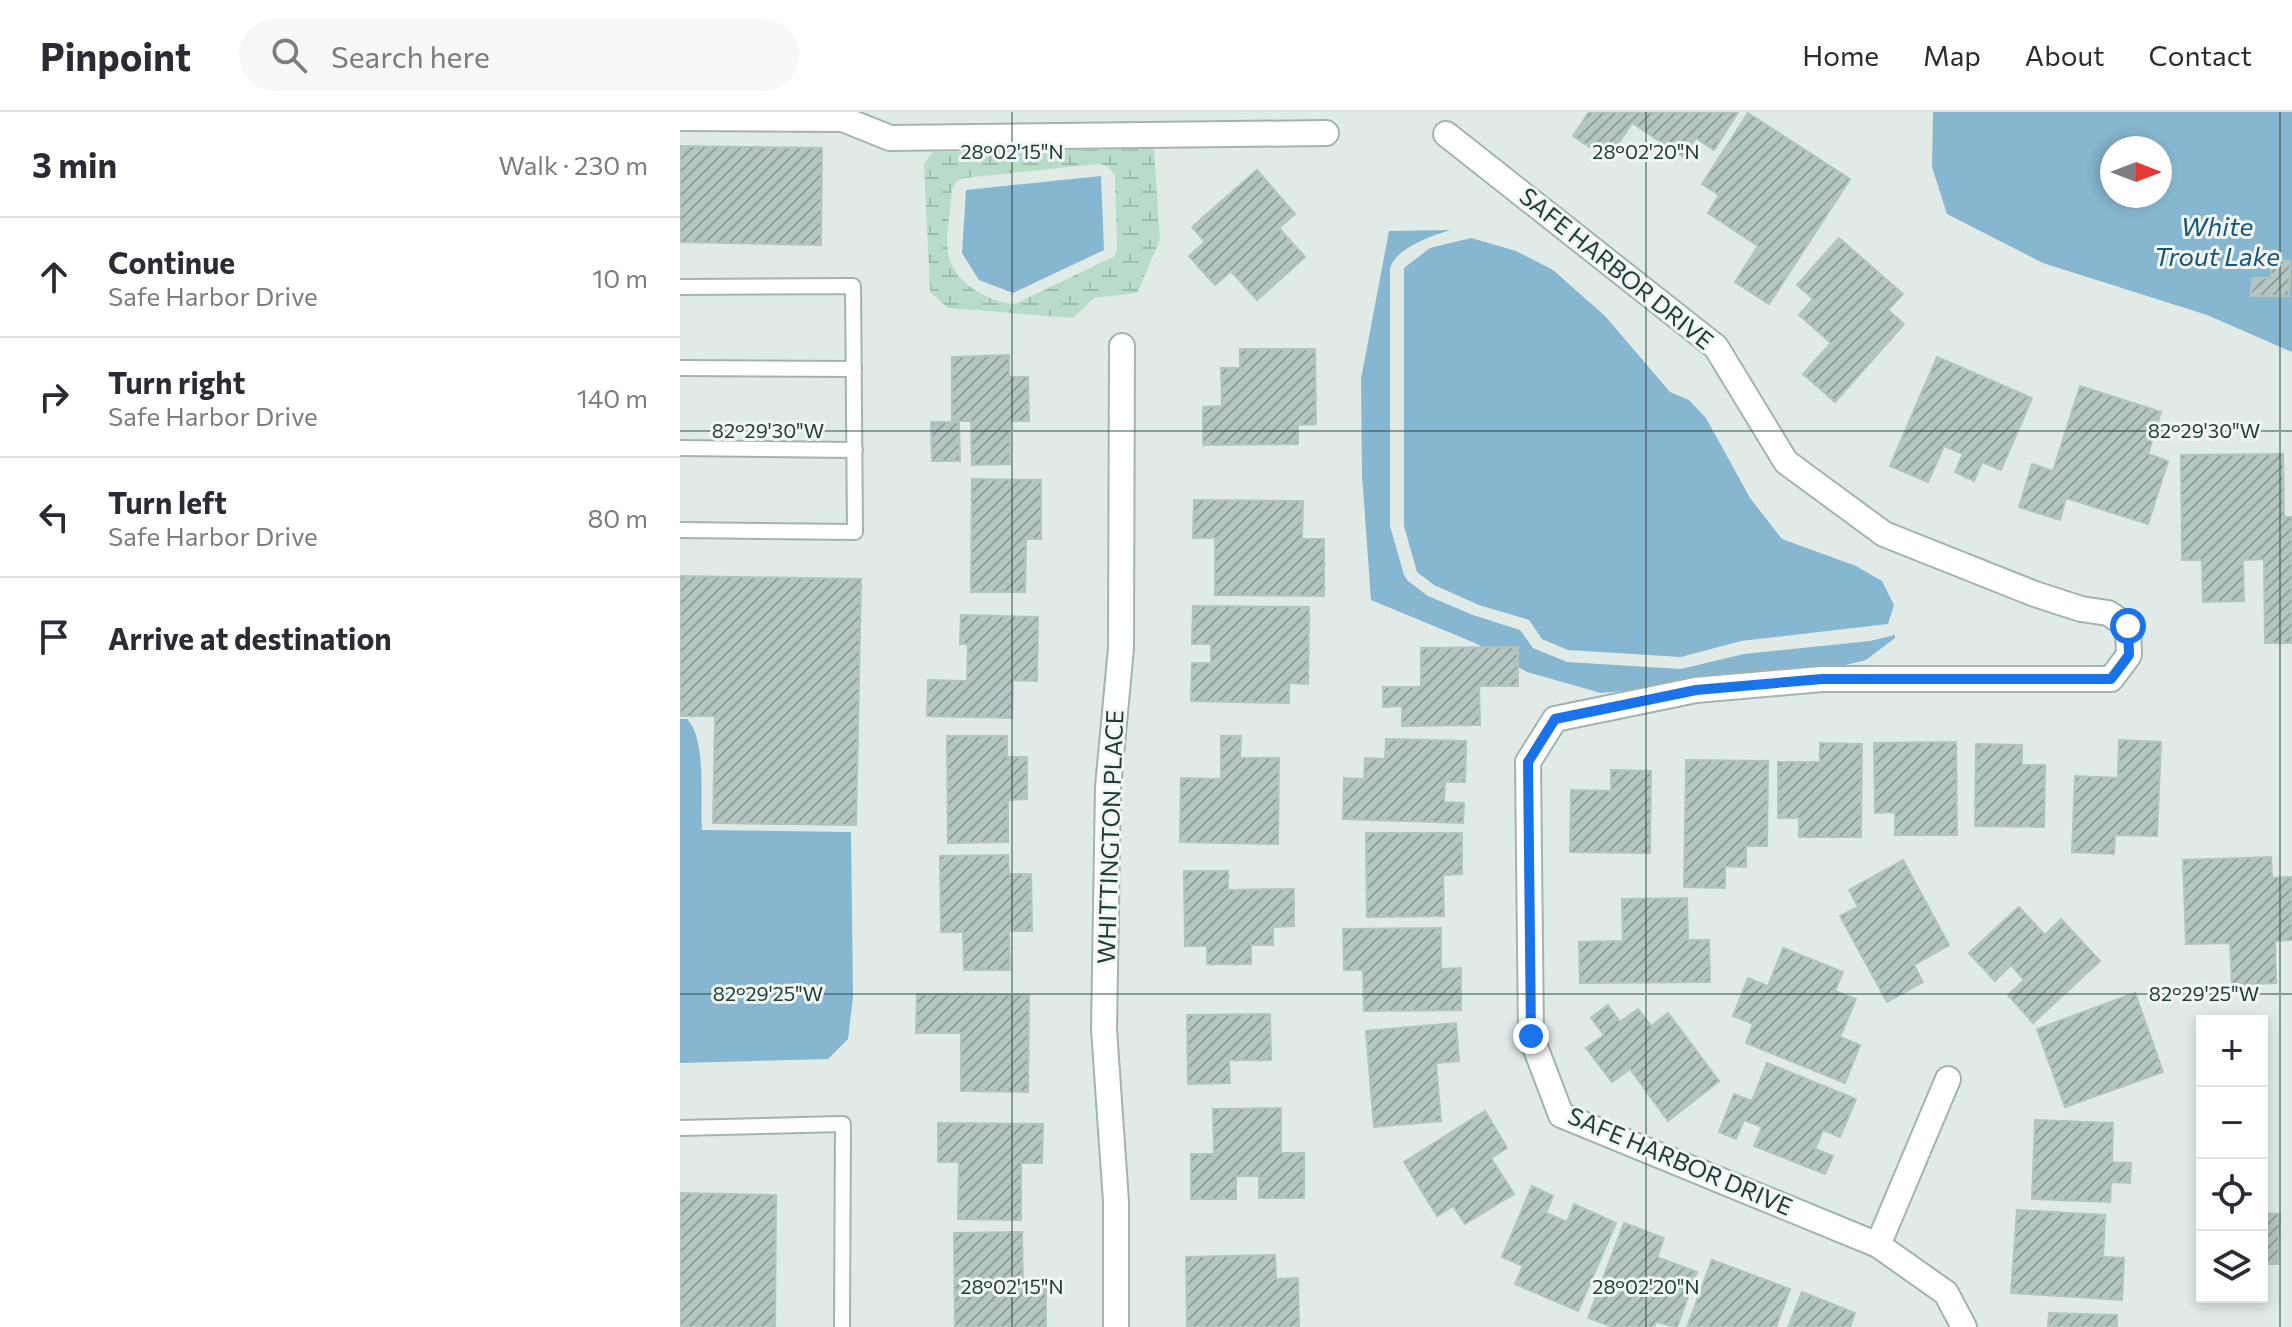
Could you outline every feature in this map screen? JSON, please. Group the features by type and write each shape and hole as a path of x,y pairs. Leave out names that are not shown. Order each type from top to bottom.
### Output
{"street":[{"path":"680,118 843,119 890,138 1326,133"},
{"name":"SAFE HARBOR DRIVE","path":"1446,134 1716,347 1786,462 1884,534 2035,594 2081,609 2108,613 2128,626 2129,655 2111,679 1822,679 1696,690 1555,719 1528,762 1531,1036 1561,1115 1878,1245 1946,1293 1964,1327"},
{"name":"WHITTINGTON PLACE","path":"1116,1327 1116,1202 1104,1029 1108,787 1121,648 1122,346"},
{"path":"1878,1245 1948,1079"}],"lane":[{"path":"680,287 853,286 855,532 680,530"},
{"path":"680,368 854,369"},
{"path":"680,448 855,450"},
{"path":"680,1128 843,1124 842,1327"}],"green space":[{"path":"1154,149 1160,240 1137,293 1094,298 1073,318 948,308 930,292 924,164 933,152","holes":["1099,164 1108,166 1115,176 1115,256 1015,304 973,289 951,264 947,246 952,189 956,182 964,178"]}],"water":[{"name":"White Trout Lake","path":"1933,112 2292,112 2292,352 2207,315 2043,263 1947,214 1932,167"},
{"path":"1101,176 1104,250 1013,293 979,280 962,253 966,190"},
{"path":"1451,230 1407,249 1390,268 1390,526 1408,581 1428,596 1520,630 1533,648 1567,662 1681,669 1744,654 1870,641 1895,635 1895,638 1866,660 1800,676 1601,693 1527,672 1475,643 1371,600 1362,475 1361,379 1389,231"},
{"path":"1471,238 1516,251 1553,270 1605,316 1670,392 1689,400 1706,418 1750,498 1782,539 1856,566 1882,581 1894,605 1888,624 1741,641 1681,657 1568,650 1542,639 1529,620 1479,605 1434,585 1417,572 1404,526 1404,268 1430,248"},
{"path":"680,719 687,719 698,741 702,830 851,832 853,997 848,1039 828,1059 680,1063"}],"building":[{"path":"1589,112 1738,112 1714,150 1696,138 1684,157 1632,123 1608,159 1573,136"},
{"path":"1748,113 1850,179 1769,304 1735,282 1758,246 1708,213 1719,195 1702,184"},
{"path":"680,146 822,148 821,245 680,242"},
{"path":"1257,170 1295,214 1279,228 1305,257 1257,300 1231,271 1215,285 1189,256 1205,242 1192,227"},
{"path":"1839,238 1903,294 1888,310 1904,324 1835,402 1803,374 1831,343 1799,315 1813,299 1797,285"},
{"path":"2271,260 2290,261 2289,296 2251,296 2252,278 2271,278"},
{"path":"1240,349 1315,349 1316,424 1298,425 1298,444 1203,445 1203,407 1222,406 1221,368 1240,368"},
{"path":"1009,355 1009,377 1028,377 1029,421 1010,421 1010,464 972,465 971,421 952,421 952,357"},
{"path":"1937,357 2032,398 2001,470 1982,462 1974,481 1955,472 1963,454 1944,446 1928,482 1890,466"},
{"path":"2080,386 2161,412 2148,454 2168,461 2148,524 2066,498 2060,520 2019,507 2032,464 2053,471"},
{"path":"931,422 959,422 960,461 932,461"},
{"path":"2283,454 2284,517 2292,517 2292,643 2265,643 2264,559 2243,560 2244,601 2203,602 2202,560 2182,560 2181,455"},
{"path":"972,479 1041,480 1041,539 1026,539 1025,592 971,592"},
{"path":"1194,500 1303,501 1302,539 1324,539 1324,596 1215,595 1215,538 1193,538"},
{"path":"680,576 861,579 856,825 713,823 715,716 680,716"},
{"path":"1193,606 1309,607 1308,684 1289,683 1289,703 1191,701 1192,663 1211,663 1211,644 1192,644"},
{"path":"961,615 1038,617 1037,681 1013,680 1012,718 927,716 928,680 967,681 968,644 960,644"},
{"path":"1518,647 1518,686 1479,686 1480,725 1402,726 1402,706 1383,707 1383,687 1421,687 1421,648"},
{"path":"947,736 1007,736 1007,757 1027,757 1027,799 1008,800 1008,842 948,843"},
{"path":"1221,736 1241,736 1240,758 1279,758 1278,844 1180,842 1181,778 1221,779"},
{"path":"1386,739 1466,741 1465,782 1445,782 1444,802 1464,803 1463,823 1343,819 1344,778 1364,779 1365,758 1385,759"},
{"path":"2119,740 2161,742 2157,836 2115,835 2114,854 2072,852 2075,776 2118,778"},
{"path":"1956,742 1957,835 1895,835 1895,812 1875,813 1874,743"},
{"path":"1820,743 1862,744 1861,837 1799,837 1799,818 1778,818 1778,762 1820,762"},
{"path":"1976,744 2022,745 2022,765 2045,765 2044,827 1975,826"},
{"path":"1686,760 1768,761 1767,846 1746,846 1746,867 1725,866 1725,888 1684,887"},
{"path":"1611,770 1651,771 1650,853 1570,852 1571,790 1611,791"},
{"path":"1366,833 1462,833 1462,874 1443,875 1444,916 1367,917"},
{"path":"1008,855 1009,874 1031,874 1032,931 1009,931 1010,970 964,970 963,932 941,932 940,856"},
{"path":"2271,857 2272,878 2292,877 2292,940 2275,941 2276,983 2232,985 2230,943 2186,944 2183,860"},
{"path":"1903,860 1949,945 1914,965 1923,982 1887,1002 1840,916 1858,907 1849,890"},
{"path":"1184,871 1228,871 1228,890 1294,889 1294,926 1273,927 1273,945 1251,945 1251,964 1207,964 1207,946 1185,946"},
{"path":"1687,898 1688,940 1709,940 1710,982 1580,983 1579,942 1623,941 1622,899"},
{"path":"2019,907 2045,935 2061,919 2100,961 2033,1023 2008,995 2024,980 2011,965 1995,981 1969,953"},
{"path":"1441,928 1441,969 1461,968 1461,1010 1364,1011 1363,970 1344,970 1343,929"},
{"path":"1783,948 1843,972 1835,991 1856,999 1840,1037 1860,1045 1845,1083 1746,1043 1753,1024 1733,1016 1748,978 1768,986"},
{"path":"2135,993 2163,1072 2065,1107 2037,1029"},
{"path":"917,994 1029,995 1028,1092 961,1091 961,1033 916,1033"},
{"path":"1608,1005 1620,1022 1638,1009 1651,1026 1668,1013 1719,1081 1668,1121 1630,1069 1612,1082 1586,1048 1604,1035 1591,1018"},
{"path":"1270,1014 1271,1060 1229,1060 1230,1083 1188,1084 1187,1015"},
{"path":"1456,1023 1459,1061 1436,1063 1441,1121 1374,1127 1366,1031"},
{"path":"1767,1063 1856,1099 1840,1137 1823,1130 1815,1149 1833,1156 1825,1174 1754,1146 1762,1127 1744,1120 1736,1139 1719,1132 1734,1094 1752,1101"},
{"path":"1281,1108 1281,1153 1304,1153 1304,1198 1259,1198 1259,1176 1236,1176 1236,1199 1191,1199 1191,1154 1214,1154 1213,1109"},
{"path":"1485,1111 1507,1148 1491,1158 1514,1194 1465,1224 1453,1206 1437,1216 1404,1162"},
{"path":"2035,1120 2113,1123 2112,1162 2131,1163 2130,1183 2111,1182 2110,1202 2032,1199"},
{"path":"938,1123 1043,1124 1042,1163 1021,1163 1021,1220 958,1219 959,1162 938,1162"},
{"path":"1532,1186 1553,1196 1546,1213 1567,1222 1574,1204 1616,1223 1578,1311 1515,1284 1523,1266 1502,1257"},
{"path":"680,1193 776,1195 775,1327 680,1327"},
{"path":"2017,1210 2105,1215 2103,1257 2124,1258 2122,1300 2011,1293"},
{"path":"2268,1213 2280,1214 2278,1264 2268,1264"},
{"path":"1624,1223 1664,1238 1657,1257 1697,1272 1677,1327 1656,1322 1654,1327 1613,1327 1588,1318"},
{"path":"1022,1232 1023,1289 1046,1289 1046,1327 955,1327 954,1233"},
{"path":"1275,1255 1276,1279 1298,1278 1299,1327 1187,1327 1186,1257"},
{"path":"1712,1260 1790,1289 1776,1327 1687,1327"},
{"path":"1802,1292 1855,1313 1850,1327 1788,1327"},
{"path":"2049,1313 2117,1315 2117,1327 2048,1327"}],"route":[{"path":"1531,1036 1528,762 1555,719 1696,690 1822,679 2111,679 2129,655 2128,626"}]}
